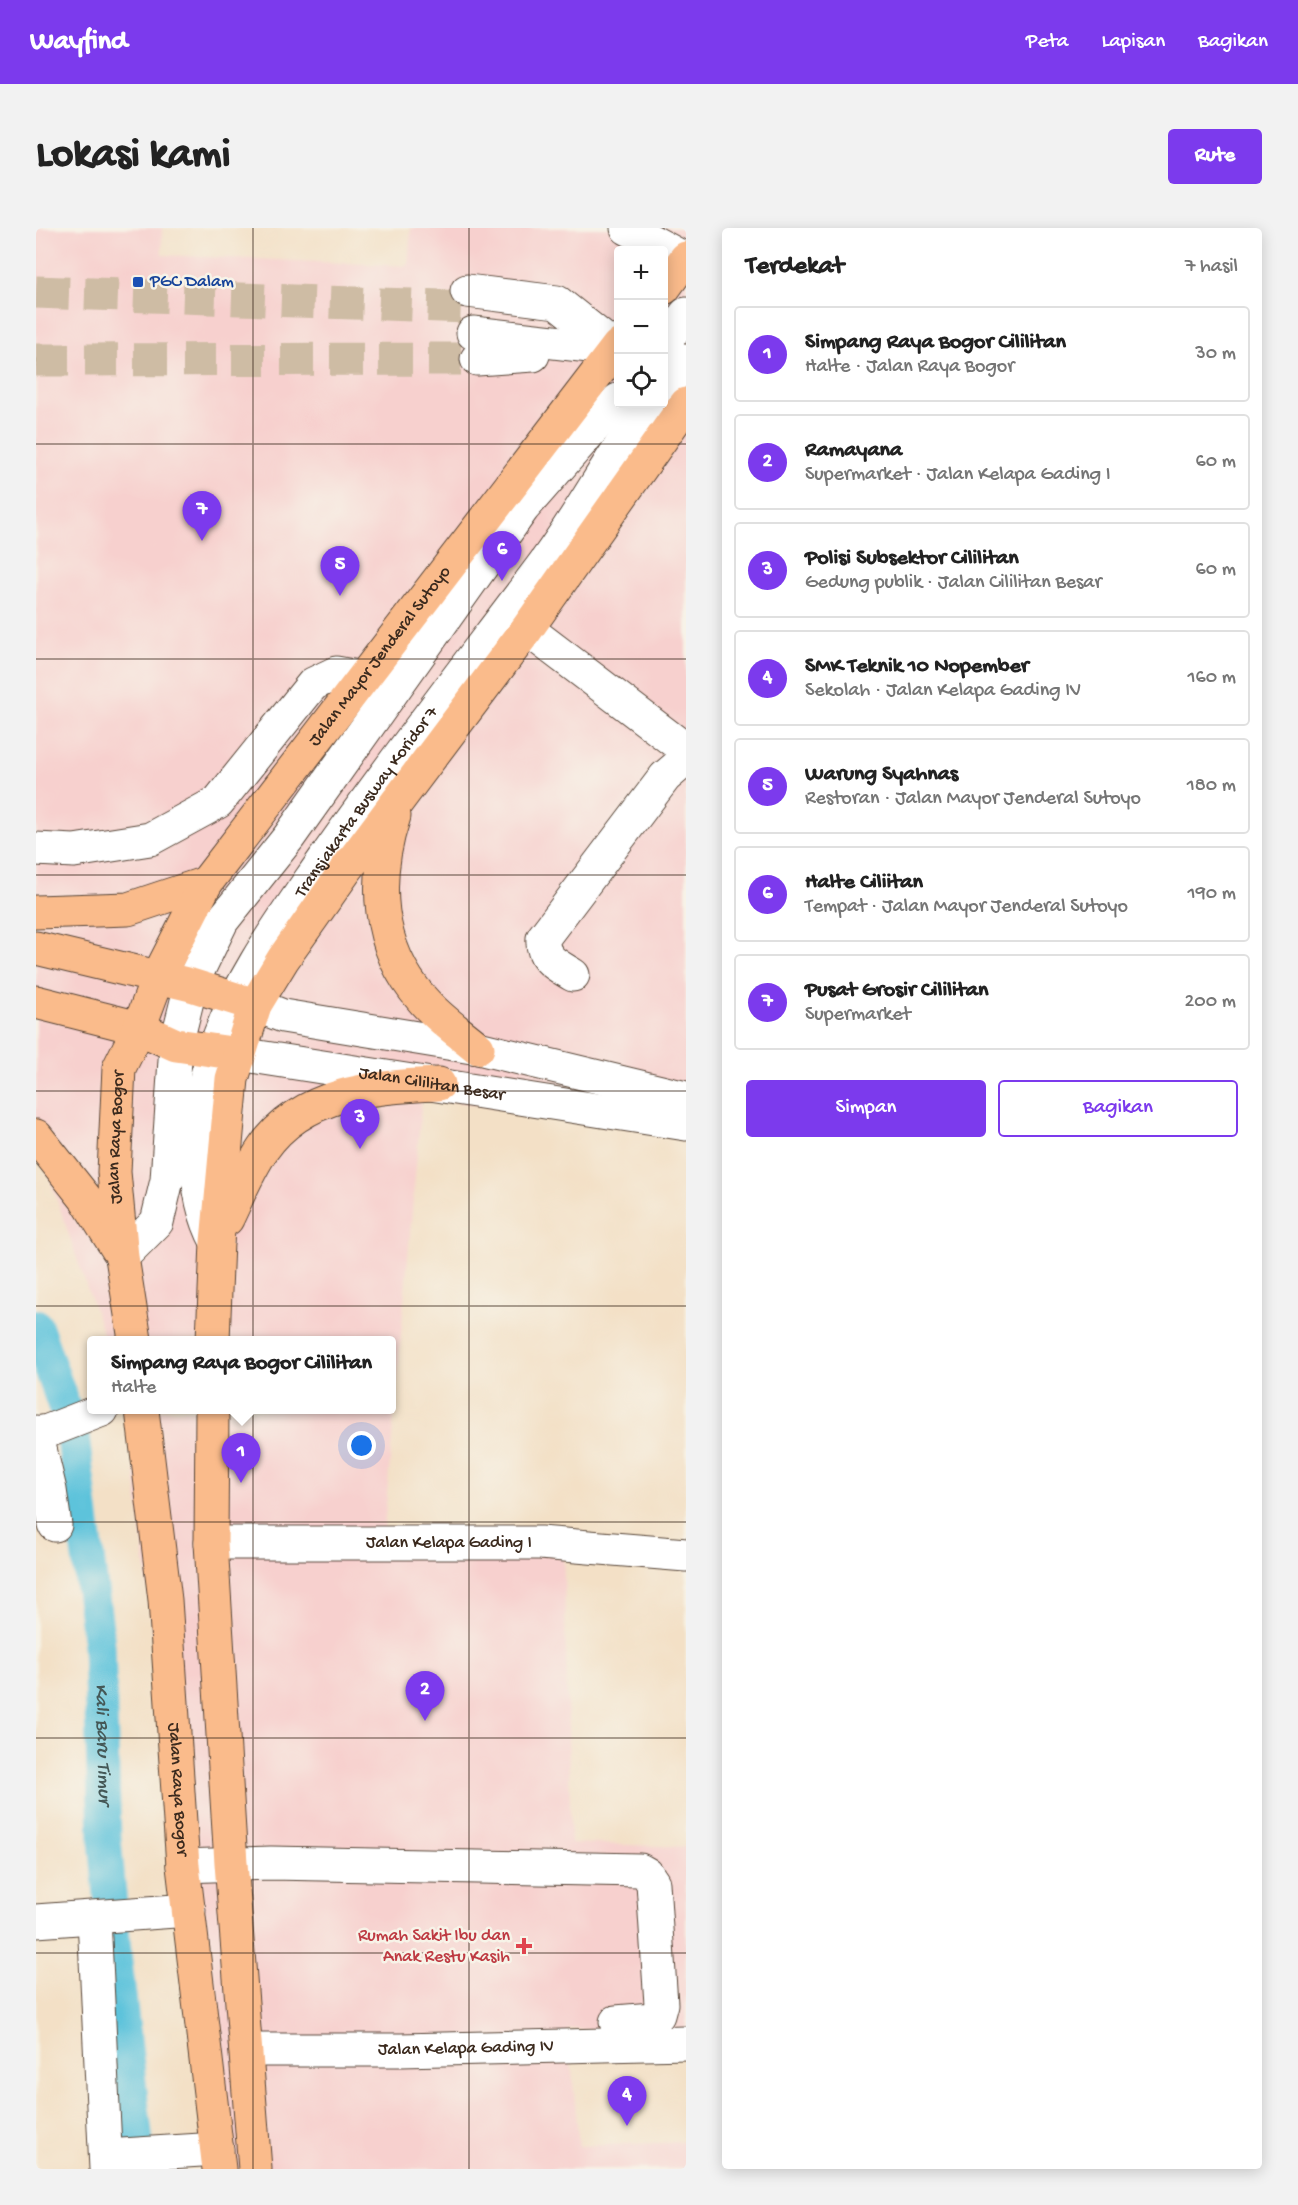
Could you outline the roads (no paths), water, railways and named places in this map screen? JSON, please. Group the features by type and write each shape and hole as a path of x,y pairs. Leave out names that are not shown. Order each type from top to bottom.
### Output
{"main road":[{"path":"668,282 686,259"},
{"name":"Jalan Mayor Jenderal Sutoyo","path":"158,977 206,883 614,354"},
{"path":"213,1336 217,1242 232,1079 227,1052 245,1003 283,959 401,794 527,629 686,404"},
{"path":"401,794 386,839 380,876 389,943 404,975 421,998 478,1048"},
{"path":"36,912 128,909 206,883"},
{"path":"36,948 191,985 245,1003"},
{"name":"Jalan Raya Bogor","path":"134,1336 122,1257 114,1172 119,1068 139,1028 158,977"},
{"name":"Jalan Cililitan Besar","path":"36,1002 139,1028 176,1045 227,1052"},
{"path":"217,1242 245,1180 264,1148 290,1120 315,1106 362,1090 382,1086 439,1084"},
{"path":"36,1136 80,1191 122,1257"},
{"name":"Jalan Raya Bogor","path":"142,1414 165,1600 183,1866 218,2159"},
{"path":"212,1414 212,1543 231,1863 255,2169"}],"street":[{"path":"627,228 686,259"},
{"path":"551,318 618,349 471,322 551,318"},
{"path":"122,1257 157,1222 167,1180 176,1045 191,985 222,921 289,837 523,508 614,405"},
{"name":"Transjakarta Busway Koridor 7","path":"245,1003 249,971 278,927 383,776 544,565 624,438 647,408"},
{"path":"399,635 422,625 456,602"},
{"path":"527,629 686,750"},
{"path":"36,849 74,851 150,840 218,802 314,684 336,674 364,678"},
{"path":"573,975 548,958 542,950 543,938 665,777 686,759"},
{"path":"218,802 253,822"},
{"path":"245,1003 283,1016 478,1048 686,1098"},
{"name":"Jalan Cililitan Besar","path":"227,1052 686,1124"},
{"path":"55,1525 40,1432 89,1414"},
{"name":"Jalan Kelapa Gading I","path":"212,1543 540,1542 686,1556"},
{"path":"183,1866 231,1863 640,1870 647,1874 653,1883 661,2004 658,2015 652,2019 616,2022"},
{"path":"36,1921 189,1910"},
{"path":"109,1916 109,2160 150,2153 218,2159"},
{"name":"Jalan Kelapa Gading IV","path":"246,2050 401,2050 686,2043"}],"waterway":[{"name":"Kali Baru Timur","path":"36,1326 72,1429 99,1645 105,1839 116,1962 140,2169"}],"tunnel":[{"path":"36,292 469,307"},
{"path":"36,360 477,359"}],"place":[{"name":"PGC Dalam","path":"138,282"},
{"name":"Pusat Grosir Cililitan","path":"202,541"},
{"name":"Halte Ciliitan","path":"502,581"},
{"name":"Warung Syahnas","path":"340,596"},
{"name":"Polisi Subsektor Cililitan","path":"360,1149"},
{"name":"Simpang Raya Bogor Cililitan","path":"241,1483"},
{"name":"Ramayana","path":"425,1721"},
{"name":"Rumah Sakit Ibu dan Anak Restu Kasih","path":"524,1946"},
{"name":"SMK Teknik 10 Nopember","path":"627,2126"}]}
